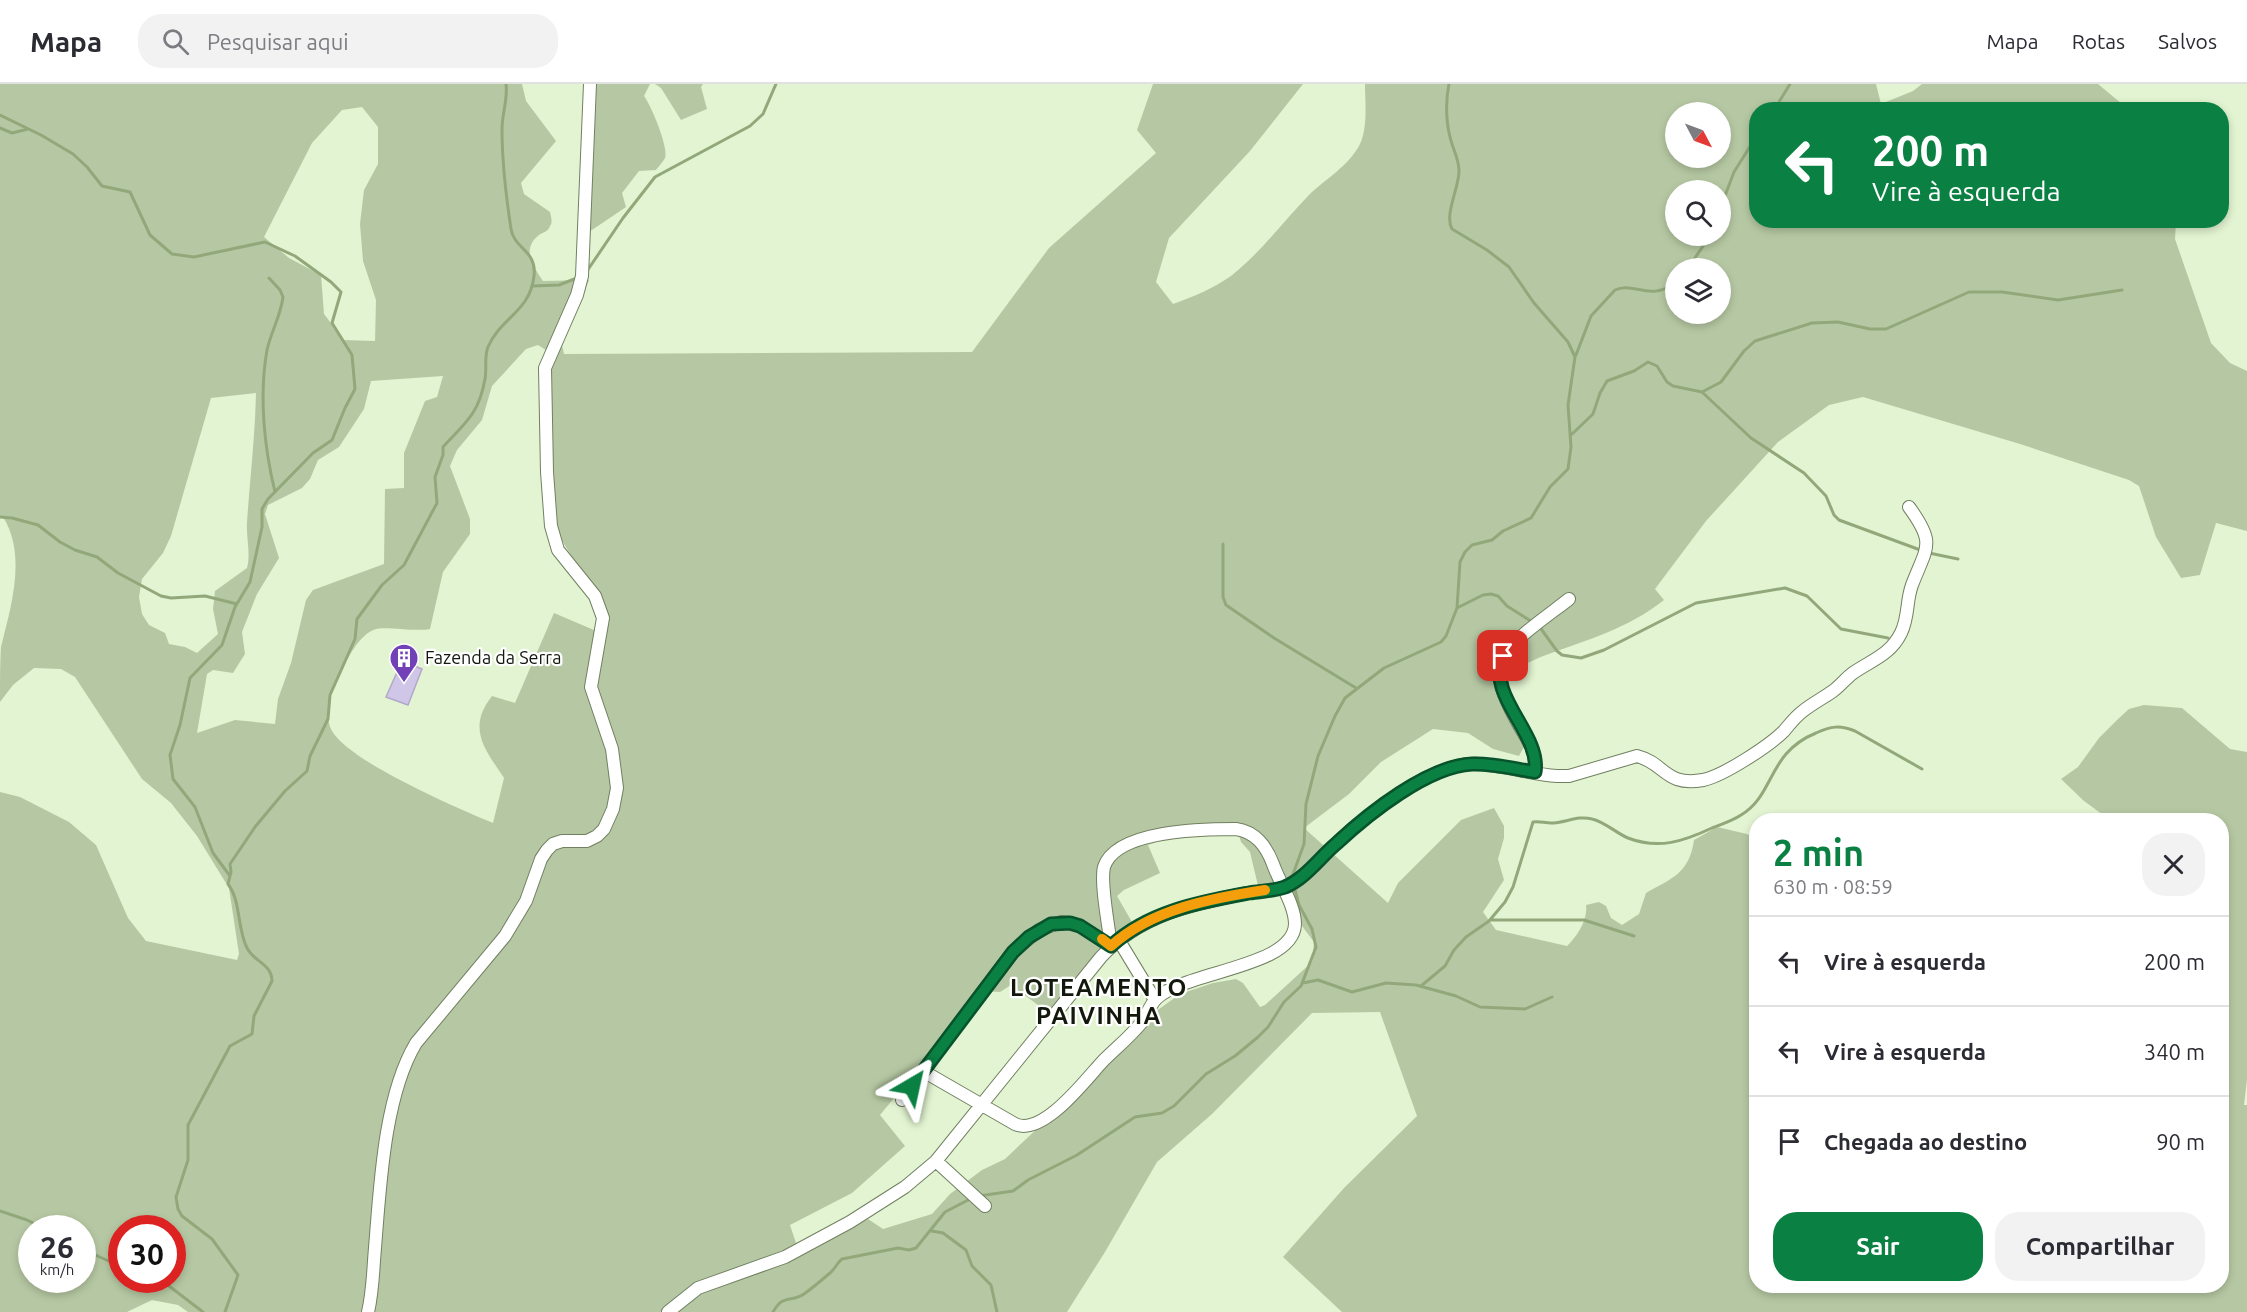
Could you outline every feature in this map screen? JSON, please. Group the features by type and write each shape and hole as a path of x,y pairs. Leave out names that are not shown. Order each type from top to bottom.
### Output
{"street":[{"path":"368,1312 384,1157 394,1101 408,1056 416,1043 505,936 526,901 541,859 547,850 553,844 562,841 587,841 597,836 604,829 613,809 617,788 612,749 591,687 603,618 595,596 558,550 554,539 547,472 543,383 549,357 571,310 582,276 590,84"},
{"path":"668,1312 698,1288 784,1257 850,1222 905,1187 936,1161 1115,943 1156,917 1190,905 1282,888 1303,875 1344,836 1393,797 1431,776 1472,764 1546,775 1569,776 1637,756 1645,758 1669,777 1678,780 1701,780 1721,775 1774,739 1800,713 1833,692 1850,675 1883,656 1896,642 1906,621 1910,590 1926,554 1927,542 1922,525 1909,507"},
{"path":"1535,772 1535,754 1517,723 1502,685 1499,665 1509,648 1569,599"},
{"path":"923,1071 1021,1126 1045,1117 1069,1100 1132,1034 1155,1000 1179,985 1199,977 1239,967 1262,957 1288,940 1293,932 1294,917 1270,857 1261,842 1246,831 1189,830 1127,843 1115,850 1104,869 1115,943 1155,1000"},
{"path":"902,1100 1013,952 1039,930 1051,924 1070,923 1115,943"},
{"path":"936,1161 985,1206"}],"green space":[{"path":"0,84 522,84 526,101 556,141 521,183 524,194 550,212 552,219 548,230 534,240 530,258 543,281 589,280 562,345 564,354 972,352 1049,248 1156,153 1137,130 1153,84 1303,84 1250,151 1169,238 1156,282 1173,304 1218,284 1242,267 1308,196 1350,159 1363,137 1366,114 1365,84 1876,84 1880,102 1749,102 1749,228 2176,228 2175,239 2211,343 2230,363 2247,371 2247,531 2216,523 2200,575 2181,578 2156,537 2139,486 2129,480 2020,444 1863,397 1829,405 1778,442 1706,521 1655,589 1664,600 1622,626 1522,665 1507,668 1499,675 1527,741 1519,756 1493,749 1468,733 1433,729 1381,762 1349,794 1304,828 1388,903 1398,883 1461,820 1494,808 1504,826 1504,838 1498,859 1504,880 1483,912 1496,930 1567,946 1581,927 1586,905 1599,902 1606,906 1611,918 1622,925 1639,914 1646,893 1678,874 1688,861 1694,840 1717,827 1749,835 1749,1293 2229,1293 2229,813 2100,813 2061,779 2078,767 2099,738 2129,709 2144,705 2182,708 2230,749 2247,752 2247,1079 2244,1105 2247,1105 2247,1312 1342,1312 1283,1257 1344,1188 1417,1116 1380,1012 1312,1013 1212,1114 1157,1162 1067,1312 188,1312 178,1305 152,1300 127,1312 0,1312 0,792 20,797 69,822 96,845 128,918 146,941 237,960 239,954 229,888 197,836 171,803 142,779 75,677 61,669 34,668 13,685 0,702 1,647 12,598 16,564 10,532 3,517 0,516","holes":["362,107 378,127 378,164 364,190 360,224 363,261 376,300 375,341 344,340 324,314 321,275 289,258 264,237 312,143 342,110","538,345 552,354 549,434 558,534 606,613 601,633 554,613 515,703 492,696 485,707 481,718 481,738 504,778 493,823 406,783 360,756 332,731 329,725 328,710 336,680 364,636 380,628 430,629 443,572 470,534 470,519 450,466 457,450 482,420 492,386 526,349","443,376 437,397 425,401 404,453 404,488 385,489 384,564 313,590 306,600 291,663 278,699 275,724 235,720 197,733 207,674 213,670 233,673 245,654 242,632 257,594 279,558 265,514 268,505 302,488 310,479 318,460 339,447 364,409 371,381","256,393 247,522 249,557 247,568 215,591 213,609 218,634 197,653 185,647 169,644 165,633 149,625 142,614 139,597 142,579 163,553 171,536 211,398","1236,826 1241,842 1250,852 1260,894 1284,894 1293,914 1314,942 1312,962 1260,1007 1243,983 1236,979 1213,983 1180,994 1130,1030 1041,1125 1005,1159 982,1170 950,1194 932,1214 883,1229 868,1219 800,1255 790,1225 852,1193 905,1146 880,1115 982,991 1000,992 1011,985 1054,1017 1136,929 1117,896 1124,890 1160,873 1148,845 1195,830"]},
{"path":"595,84 650,84 644,96 659,127 666,153 656,170 639,171 622,193 626,207 589,232"},
{"path":"655,84 703,84 701,87 707,109 681,120 661,88"},
{"path":"1922,84 2098,84 2120,102 1886,102 1913,91"}],"building":[{"name":"Fazenda da Serra","path":"402,661 422,669 408,705 386,697"}],"waterway":[{"path":"225,1312 238,1275 212,1239 182,1216 176,1197 188,1160 188,1125 230,1046 252,1034 254,1016 272,981 269,971 250,953 244,940 235,898 228,884 230,864 255,827 285,791 307,771 310,756 328,719 330,695 355,639 357,619 382,585 404,565 437,503 435,477 443,455 443,447 475,410 485,379 488,347 500,328 527,298 531,288 534,267 529,255 513,236 507,204 502,129 506,84"},
{"path":"587,271 623,218 655,177 750,126 763,114 776,84"},
{"path":"1292,877 1304,844 1306,804 1318,756 1345,698 1384,668 1441,642 1446,636 1457,608 1460,562 1465,552 1472,545 1492,540 1503,531 1531,518 1550,487 1568,469 1571,447 1568,405 1575,357 1568,342 1534,303 1509,267 1487,250 1452,229 1450,223 1459,171 1447,122 1449,84"},
{"path":"1779,102 1790,84"},
{"path":"0,115 73,154 102,186 130,192 150,235 172,254 194,257 265,242 295,256 341,292 332,323 352,355 355,389 332,440 313,453 268,499 262,509 262,527 250,582 235,607 222,645 190,678 180,725 170,755 173,779 195,807 213,853 230,876"},
{"path":"0,128 12,133 28,129"},
{"path":"1731,180 1749,148"},
{"path":"1695,258 1703,246"},
{"path":"269,278 283,297 267,350 263,385 268,457 275,492"},
{"path":"533,286 559,285 577,278"},
{"path":"1576,355 1591,316 1615,290 1628,288 1658,291 1665,288"},
{"path":"1571,435 1593,414 1607,381 1634,371 1648,362 1657,366 1667,382 1673,386 1702,392 1721,382 1744,351 1755,341 1812,323 1838,322 1870,329 1886,329 1969,292 2002,292 2058,300 2122,290"},
{"path":"1702,392 1751,438 1804,473 1826,496 1834,515 1839,520 1923,551"},
{"path":"0,517 38,525 60,542 97,557 118,573 161,596 171,598 205,596 237,604"},
{"path":"1223,544 1223,597 1226,605 1274,638 1356,688"},
{"path":"1929,553 1958,559"},
{"path":"1539,626 1562,655 1581,658 1604,650 1696,603 1785,588 1807,596 1841,629 1888,638"},
{"path":"1457,608 1483,595 1491,594 1498,596 1507,606 1534,623"},
{"path":"1421,986 1445,966 1454,950 1466,937 1489,921 1505,902 1513,887 1533,822 1556,823 1587,818 1597,820 1639,842 1661,844 1691,837 1727,822 1752,807 1788,751 1800,741 1831,728 1840,727 1855,731 1922,769"},
{"path":"979,1196 1013,1191 1028,1180 1077,1155 1135,1117 1162,1113 1174,1106 1206,1074 1235,1056 1258,1037 1268,1027 1284,1002 1301,986 1316,947 1312,929 1299,905 1294,886"},
{"path":"1491,920 1584,920 1634,936"},
{"path":"1303,983 1318,980 1352,992 1386,983 1416,985 1456,996 1480,1007 1525,1009 1552,997"},
{"path":"773,1312 784,1300 799,1297 807,1292 832,1271 842,1259 898,1248 909,1250 916,1248 945,1212 970,1199"},
{"path":"0,1211 18,1217"},
{"path":"932,1231 943,1233 966,1250 972,1266 991,1285 997,1312"},
{"path":"96,1255 108,1261"},
{"path":"178,1293 203,1312"}],"slow traffic":[{"path":"1102,939 1111,946 1142,924 1169,912 1190,905 1265,890"}],"place":[{"name":"Fazenda da Serra","path":"404,684"}],"district":[{"name":"LOTEAMENTO PAIVINHA","path":"1099,1002"}],"route":[{"path":"912,1086 1013,952 1039,930 1051,924 1070,923 1080,926 1111,946 1142,924 1169,912 1190,905 1288,886 1344,836 1393,797 1431,776 1464,764 1481,764 1535,772 1537,762 1535,754 1517,723 1502,685 1499,665 1503,656"}]}
